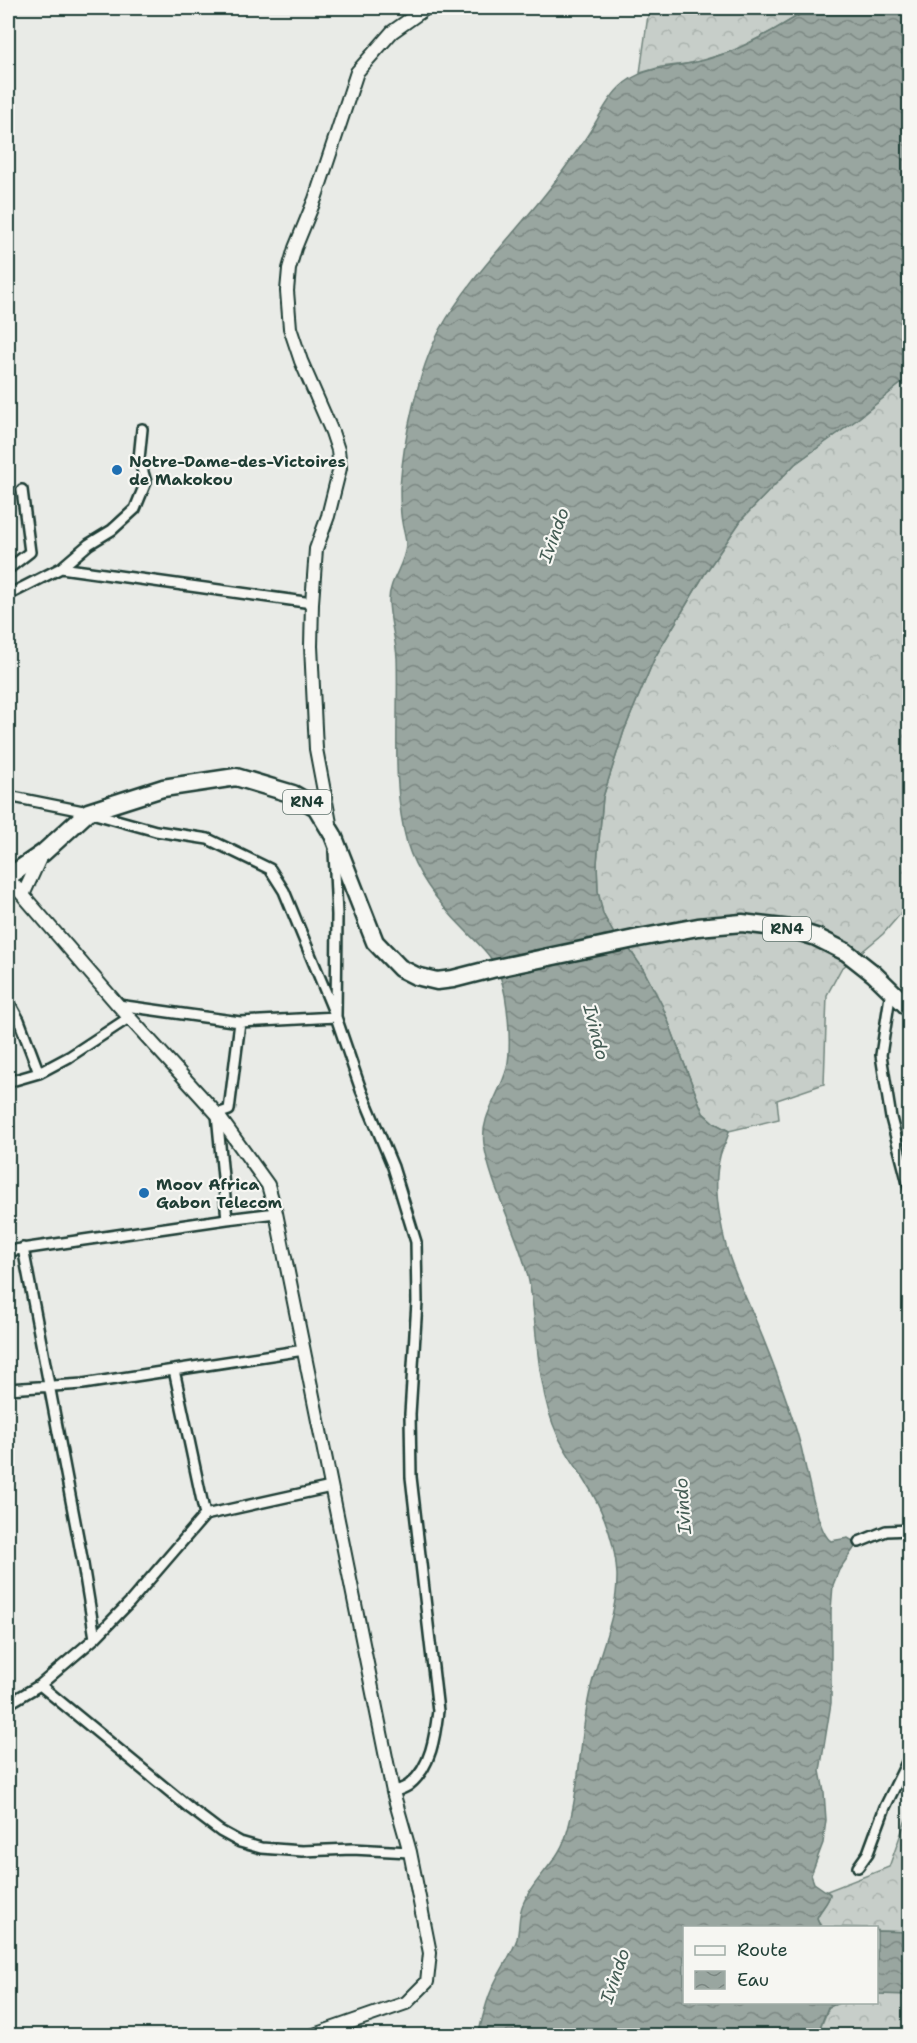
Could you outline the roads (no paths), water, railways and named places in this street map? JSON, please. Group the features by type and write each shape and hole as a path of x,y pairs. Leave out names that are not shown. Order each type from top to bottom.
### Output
{"highway":[{"name":"RN4","path":"8,878 43,853 88,812 163,788 236,777 293,794 316,807 333,835 375,942 400,968 416,976 437,981 453,979 639,938 698,927 742,923 790,929 846,952 874,974 909,1009"}],"street":[{"path":"336,1017 337,915 333,835 316,749 311,646 316,549 328,516 340,468 338,450 332,432 301,361 290,328 287,291 289,269 295,248 315,199 357,72 392,32 426,8"},
{"path":"8,595 61,568 89,544 112,530 135,509 146,482 139,459 142,429"},
{"path":"8,569 30,552 22,490"},
{"path":"61,568 312,603"},
{"path":"8,796 88,812 156,831 208,839 270,870 284,891 336,1017 361,1090 393,1167 416,1242 417,1302 410,1414 411,1477 438,1711 436,1733 428,1760 410,1785 393,1792"},
{"path":"23,895 43,853"},
{"path":"8,878 118,1005 217,1114 268,1185 276,1213 393,1792 410,1852 430,1953 427,1982 406,2003 311,2036"},
{"path":"891,990 881,1055 891,1118 909,1191"},
{"path":"8,1000 19,1020 39,1073"},
{"path":"118,1005 240,1022 336,1017"},
{"path":"8,1082 39,1073 69,1057 130,1017"},
{"path":"217,1114 229,1110 240,1022"},
{"path":"217,1114 227,1219"},
{"path":"8,1251 276,1213"},
{"path":"23,1248 95,1638"},
{"path":"8,1389 83,1384 304,1350"},
{"path":"174,1370 205,1515"},
{"path":"8,1704 40,1685 95,1638 130,1602 205,1515 331,1487"},
{"path":"859,1542 886,1532 909,1530"},
{"path":"40,1685 191,1809 220,1831 240,1842 261,1848 302,1851 410,1852"},
{"path":"858,1867 868,1853 885,1807 909,1756"}],"water":[{"name":"Ivindo","path":"811,8 909,8 909,377 855,421 795,464 742,519 704,575 655,657 624,731 603,797 597,863 598,891 603,914 614,934 628,947 643,969 662,1005 703,1113 714,1123 729,1131 720,1156 717,1183 719,1210 727,1250 785,1396 801,1447 821,1526 831,1541 848,1538 853,1541 855,1547 839,1570 833,1585 831,1703 820,1771 826,1820 823,1843 811,1875 814,1883 830,1894 817,1918 821,1926 683,1926 683,2004 836,2004 828,2007 817,2035 478,2035 491,1991 517,1939 523,1904 532,1887 557,1855 566,1836 575,1799 587,1705 612,1617 617,1574 610,1535 601,1511 555,1430 550,1416 540,1368 533,1303 524,1260 487,1161 484,1144 485,1124 504,1078 509,1047 503,985 490,957 447,911 423,879 411,856 402,821 397,775 397,658 389,600 406,545 400,496 404,449 418,386 440,330 465,291 554,183 616,91 637,75 721,55 771,32"},
{"path":"878,1931 909,1932 909,1995 878,1994"}],"place":[{"name":"Notre-Dame-des-Victoires de Makokou","path":"117,470"},
{"name":"Moov Africa Gabon Telecom","path":"144,1193"}]}
